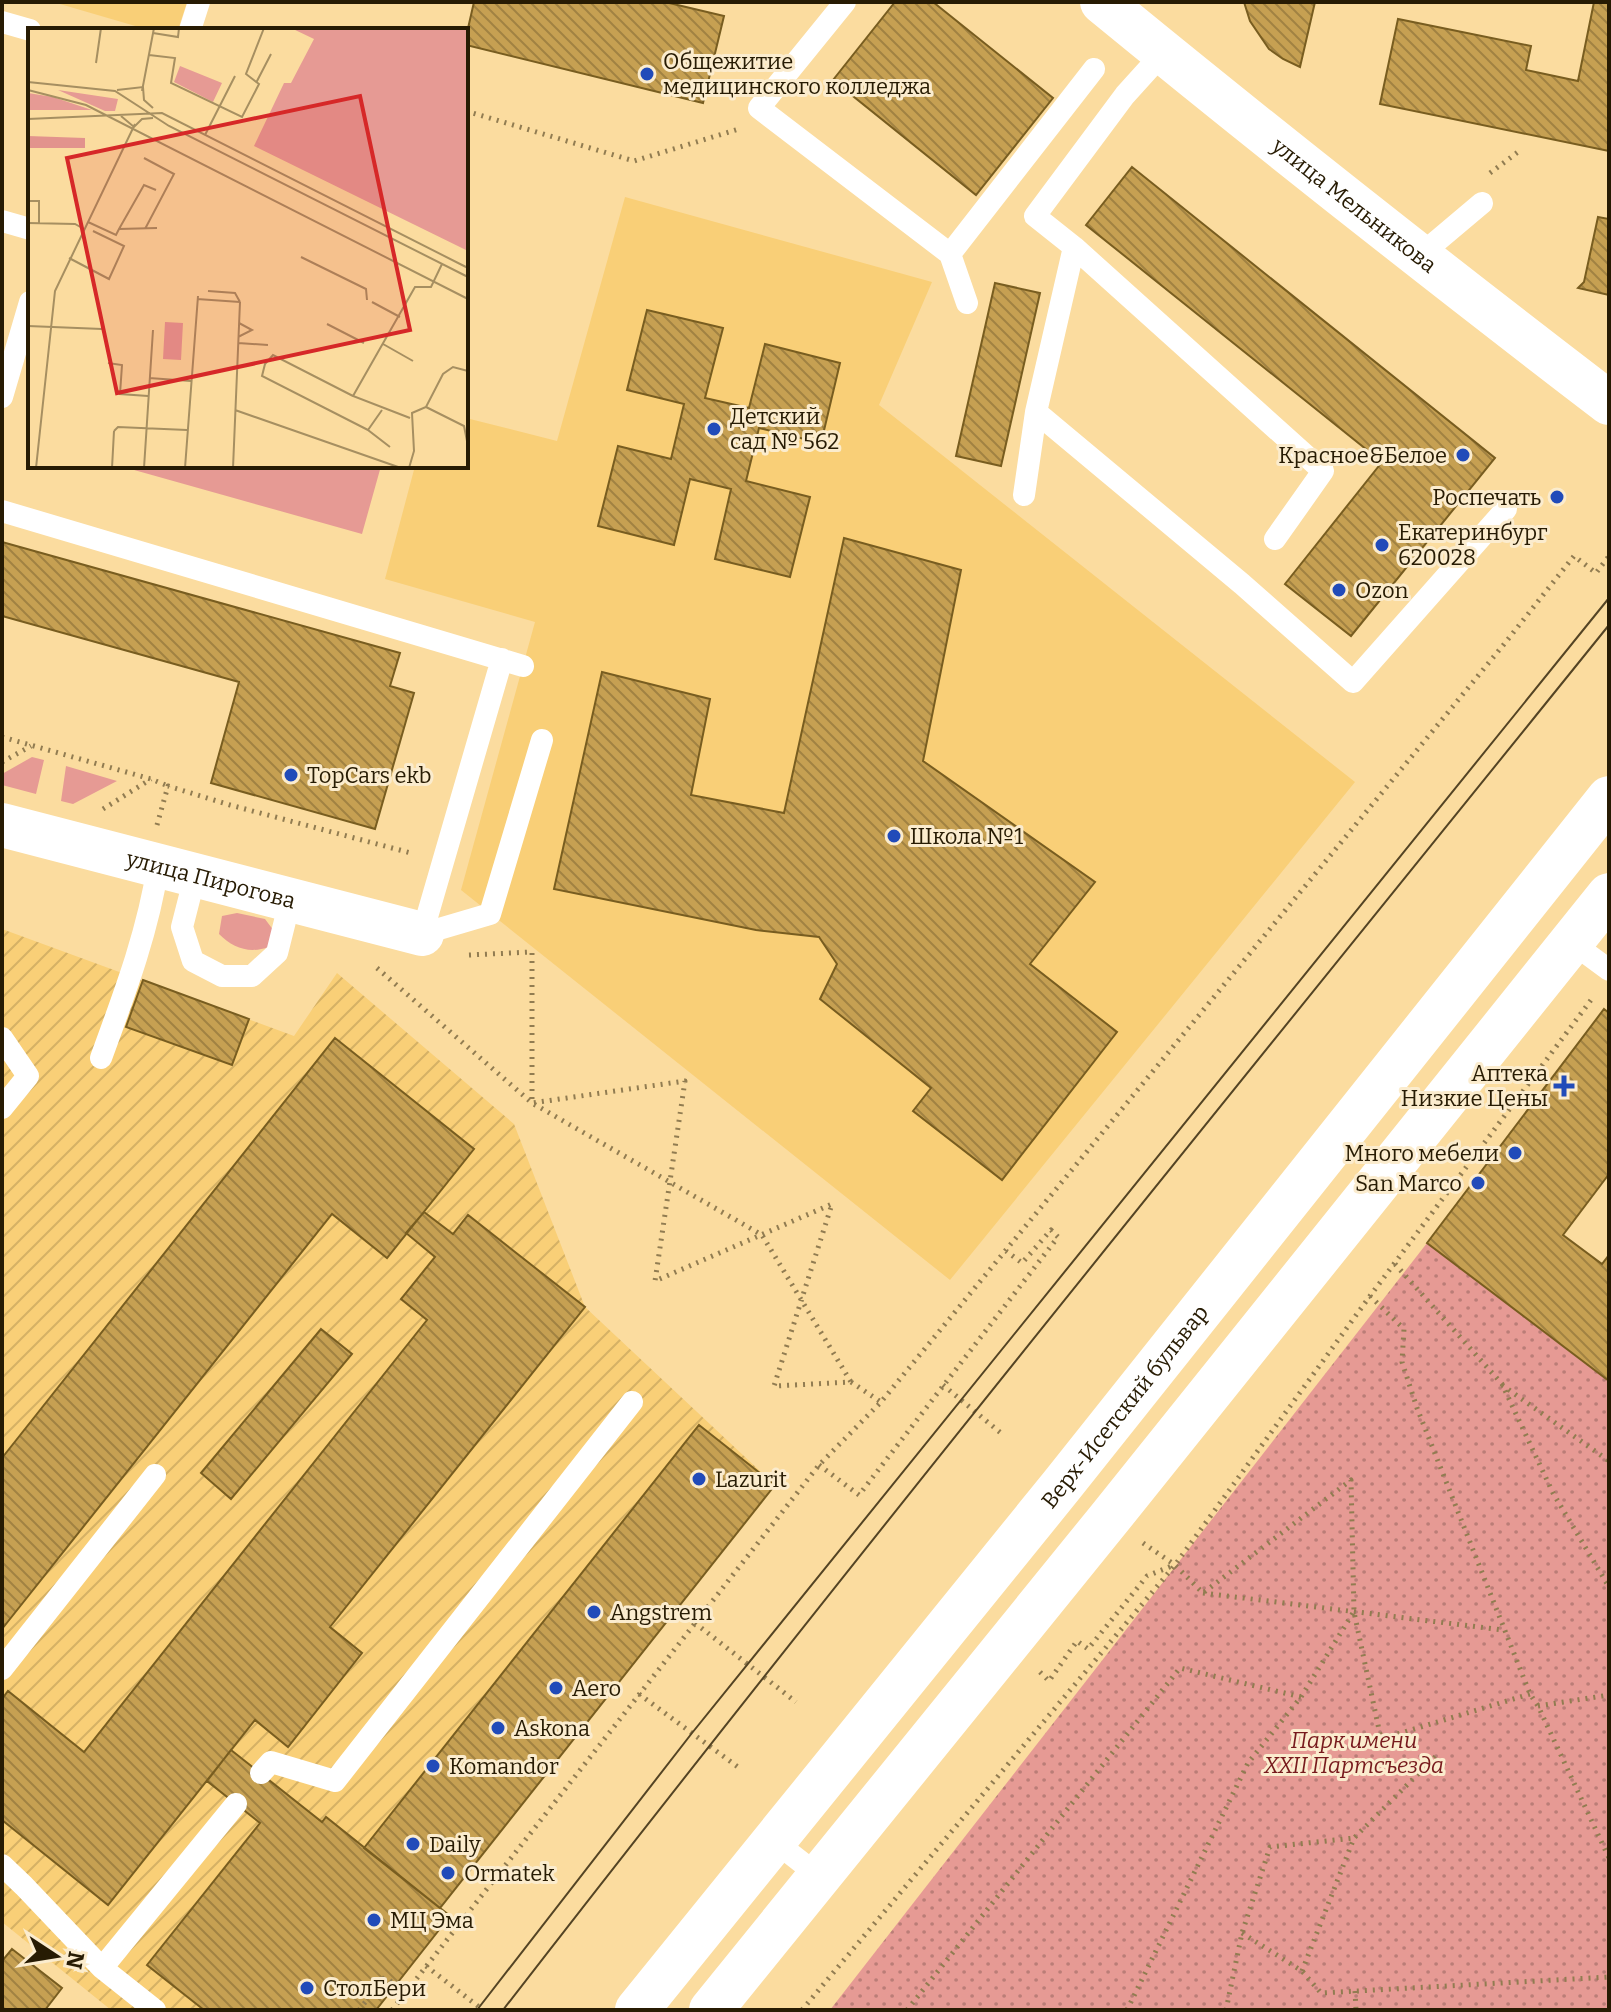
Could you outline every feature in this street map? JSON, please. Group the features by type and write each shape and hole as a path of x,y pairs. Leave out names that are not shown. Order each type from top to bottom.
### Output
{"main road":[{"name":"улица Мельникова","path":"1117,6 1163,53 1418,257 1609,403"},
{"name":"Верх-Исетский бульвар","path":"637,2010 1062,1485 1609,798"},
{"name":"улица Пирогова","path":"2,825 422,934"},
{"path":"711,2010 1609,895"}],"lane":[{"path":"191,28 199,2"},
{"path":"845,2 759,108 950,254 967,303"},
{"path":"2,22 28,29"},
{"path":"1163,53 1125,95 1035,216 1074,247 1323,471 1275,539"},
{"path":"950,254 1094,69"},
{"path":"1418,257 1482,203"},
{"path":"2,221 28,228"},
{"path":"1024,495 1036,412 1074,247"},
{"path":"2,397 28,309"},
{"path":"1036,412 1242,584 1353,682 1506,509"},
{"path":"2,511 512,663 422,934"},
{"path":"422,934 490,914 542,740"},
{"path":"177,871 182,927 193,961 222,976 252,976 277,953 290,901"},
{"path":"101,1058 131,976 153,899 177,871"},
{"path":"1571,942 1604,979"},
{"path":"2,1038 28,1076 2,1108"},
{"path":"261,1773 271,1762 335,1781 632,1402"},
{"path":"2,1669 155,1475"},
{"path":"102,1968 236,1804"},
{"path":"773,1840 819,1876"},
{"path":"2,1865 102,1968 155,2010"}],"path":[{"path":"468,112 634,161 775,118"},
{"path":"1488,174 1518,152"},
{"path":"392,2010 819,1465 881,1402 1574,556 1596,573 1609,556"},
{"path":"2,737 230,805 411,853"},
{"path":"2,762 31,746"},
{"path":"129,793 151,779"},
{"path":"160,813 168,786"},
{"path":"376,967 532,1103 762,1235 851,1382 881,1402"},
{"path":"532,971 532,1103"},
{"path":"802,2010 1175,1565 1604,979"},
{"path":"532,1103 685,1081 655,1281 832,1204 774,1386 851,1382"},
{"path":"819,1465 859,1495 1058,1237 1051,1230 1022,1263 1006,1251"},
{"path":"1394,1264 1502,1384 1609,1461"},
{"path":"1370,1296 1404,1329 1402,1362 1417,1408 1503,1630 1530,1694 1609,1858"},
{"path":"1502,1384 1553,1493 1609,1587"},
{"path":"943,1385 1002,1434"},
{"path":"1203,1593 1351,1480 1354,1612 1381,1739 1530,1694"},
{"path":"1143,1543 1175,1565 1203,1593 1503,1630"},
{"path":"1048,1660 1040,1672 1049,1681 1077,1641 1088,1649 1147,1576 1175,1565"},
{"path":"1127,2010 1248,1763 1301,1697 1354,1612"},
{"path":"695,1623 796,1702"},
{"path":"907,2010 1180,1668 1301,1697"},
{"path":"639,1694 742,1770"},
{"path":"1538,1706 1609,1695"},
{"path":"1302,1971 1354,1838 1436,1756"},
{"path":"1226,2010 1242,1933 1270,1847 1354,1838"},
{"path":"1242,1933 1302,1971 1321,1993 1609,1977"},
{"path":"426,1966 483,2010"},
{"path":"359,2010 385,1977 405,1992"},
{"path":"1355,1991 1356,2010"}],"shaded area":[{"path":"53,2 187,2 179,28 142,28"},
{"name":"Школа №1","path":"625,197 932,282 879,405 1355,782 950,1280 461,890 535,622 385,579 414,468 468,468 468,419 557,441"},
{"path":"2,929 294,1036 337,973 514,1124 585,1307 775,1485 440,1907 450,1916 402,1978 381,1962 343,2010 111,2010 2,1922"}],"green space":[{"path":"127,468 380,468 362,534"},
{"path":"32,757 44,760 36,794 2,785 2,774"},
{"path":"66,766 117,781 73,804 61,801"},
{"path":"237,913 265,919 274,931 269,947 255,950 242,948 219,934 222,916"},
{"name":"Парк имени XXII Партсъезда","path":"1427,1243 1609,1381 1609,2010 830,2010"}],"building":[{"name":"Общежитие медицинского колледжа","path":"474,2 665,2 724,16 703,103 468,45"},
{"path":"895,2 933,2 1053,98 976,195 833,80"},
{"path":"1244,2 1315,2 1300,67 1269,49 1250,21"},
{"path":"1594,2 1609,2 1609,151 1380,104 1398,19 1531,46 1526,70 1578,81"},
{"path":"1132,167 1495,458 1351,636 1285,584 1382,462 1086,225"},
{"path":"1598,217 1609,219 1609,295 1578,288 1584,282"},
{"path":"995,283 1040,293 1001,466 956,456"},
{"path":"647,310 723,328 705,398 749,408 765,344 840,363 821,443 759,428 746,481 810,497 790,577 715,559 731,489 690,479 674,545 598,526 618,446 671,459 684,404 627,390"},
{"path":"844,538 961,570 923,761 1095,882 1030,964 1117,1032 1002,1180 913,1111 931,1088 820,999 837,964 819,937 756,930 554,889 602,672 710,699 691,795 784,813"},
{"path":"2,542 400,653 390,686 414,693 375,829 211,783 239,682 2,616"},
{"path":"143,980 249,1019 232,1065 126,1027"},
{"path":"1604,1009 1609,1013 1609,1174 1563,1235 1602,1264 1609,1255 1609,1381 1427,1243"},
{"path":"335,1038 474,1149 387,1258 332,1214 2,1629 2,1458"},
{"path":"424,1212 453,1234 468,1215 585,1307 330,1627 362,1653 288,1747 255,1720 108,1905 2,1820 2,1699 8,1691 84,1752 427,1320 401,1299 435,1257 406,1233"},
{"path":"321,1329 352,1354 231,1499 201,1473"},
{"path":"699,1425 775,1485 440,1908 364,1848"},
{"path":"231,1750 322,1822 326,1817 450,1916 376,2010 204,2010 147,1965 260,1823 207,1781"},
{"path":"12,1949 62,1988 45,2010 2,2010 2,1961"}],"tram line":[{"path":"477,2010 692,1733 1609,598"},
{"path":"503,2010 914,1488 1609,625"}],"place":[{"name":"Общежитие медицинского колледжа","path":"647,74"},
{"name":"Детский сад № 562","path":"714,429"},
{"name":"Красное&Белое","path":"1463,455"},
{"name":"Роспечать","path":"1557,497"},
{"name":"Екатеринбург 620028","path":"1382,545"},
{"name":"Ozon","path":"1339,590"},
{"name":"TopCars ekb","path":"291,775"},
{"name":"Школа №1","path":"894,836"},
{"name":"Аптека Низкие Цены","path":"1564,1086"},
{"name":"Много мебели","path":"1515,1153"},
{"name":"San Marco","path":"1478,1183"},
{"name":"Lazurit","path":"699,1479"},
{"name":"Angstrem","path":"594,1612"},
{"name":"Aero","path":"556,1688"},
{"name":"Askona","path":"498,1728"},
{"name":"Komandor","path":"433,1766"},
{"name":"Daily","path":"413,1844"},
{"name":"Ormatek","path":"448,1873"},
{"name":"МЦ Эма","path":"374,1920"},
{"name":"СтолБери","path":"307,1988"}]}
